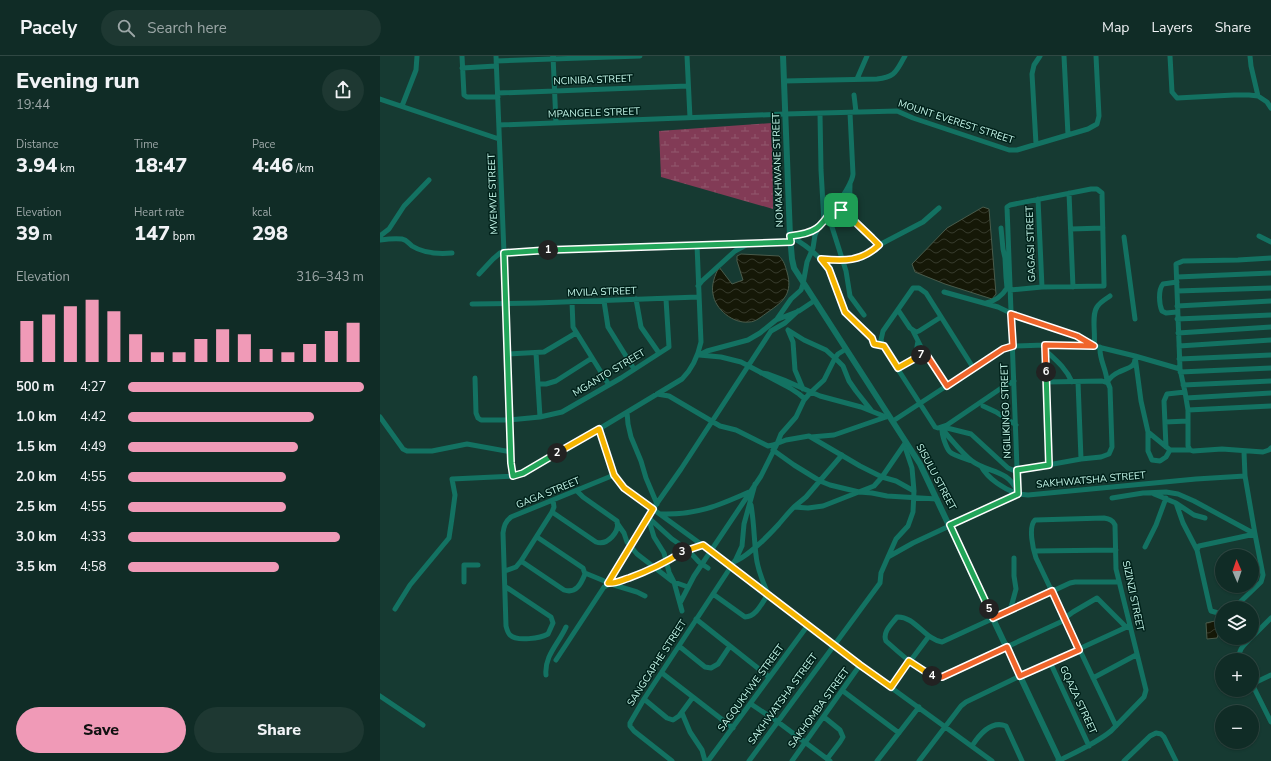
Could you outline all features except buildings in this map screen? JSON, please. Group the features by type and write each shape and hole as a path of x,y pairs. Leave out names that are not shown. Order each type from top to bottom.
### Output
{"street":[{"path":"402,106 416,70 417,56"},
{"name":"NCINIBA STREET","path":"462,56 463,92 465,96 688,86"},
{"path":"462,68 496,61 640,56"},
{"path":"687,56 690,118"},
{"name":"NOMAKHWANE STREET","path":"784,56 785,114 792,259 794,268 814,301"},
{"path":"857,79 867,56"},
{"path":"784,81 883,78 892,76 905,56"},
{"path":"1036,144 1032,74 1034,65 1040,56"},
{"path":"1064,56 1068,134"},
{"name":"MOUNT EVEREST STREET","path":"785,114 897,111 913,118 1014,151 1021,150 1036,144 1091,128 1098,122 1096,56"},
{"path":"1170,56 1172,92 1177,98 1241,95 1258,96 1267,102 1271,108"},
{"path":"1250,56 1258,96"},
{"path":"553,58 556,123"},
{"name":"MVEMVE STREET","path":"496,61 502,253 506,304 509,420 513,476"},
{"path":"854,96 850,204 854,218 859,226"},
{"path":"380,99 499,139"},
{"name":"MPANGELE STREET","path":"499,125 785,114"},
{"path":"820,114 824,222"},
{"path":"380,236 389,228 404,206 429,180"},
{"path":"699,354 748,340 760,333 776,320 791,299 800,290 803,284 807,262 812,250 815,235 850,182"},
{"path":"1010,290 1042,287 1104,286 1102,192 1094,189 1069,192 1038,199"},
{"path":"1069,192 1073,287"},
{"name":"NGILIKINGO STREET","path":"1018,494 1007,207 1038,199"},
{"name":"GAGASI STREET","path":"1038,199 1042,287"},
{"path":"836,204 843,213 849,216 879,245"},
{"path":"821,259 843,261 860,258 868,254 879,245 923,222 939,208"},
{"path":"832,227 843,261 850,296 864,314"},
{"path":"479,274 493,259 502,253 748,244 790,239 812,232 819,228"},
{"path":"985,304 998,299 1007,288 1001,228"},
{"path":"1071,228 1103,228"},
{"path":"1259,236 1271,242"},
{"path":"1124,237 1135,319"},
{"path":"380,240 402,239 426,251 446,254 452,253"},
{"path":"790,239 806,244 821,259 829,269 845,312 872,338 874,344 884,346"},
{"path":"698,287 702,281 735,251 748,244"},
{"path":"395,609 410,585 449,538 455,495 452,479 513,476 523,473 657,394 687,374 699,354 701,342 697,245"},
{"path":"1190,450 1188,446 1188,410 1179,359 1176,264 1183,261 1271,258"},
{"path":"1271,273 1177,279 1161,286 1160,299 1162,311 1166,313 1177,309 1271,301"},
{"path":"974,369 926,293 922,289 916,287 910,291 881,336 884,346 935,427 943,427 971,434 1008,468 1015,471 1017,470"},
{"path":"1177,291 1271,288"},
{"path":"944,292 998,307 1011,314 1071,334 1094,346"},
{"path":"1094,346 1094,315 1097,306 1110,296"},
{"name":"MVILA STREET","path":"472,304 698,297"},
{"path":"636,299 641,327 659,353"},
{"name":"MGANTO STREET","path":"475,378 476,413 478,418 481,420 509,420 540,417 562,412 634,370 669,346 666,299"},
{"path":"604,301 608,326 634,370"},
{"path":"776,320 798,311 814,301"},
{"name":"SISULU STREET","path":"814,301 920,464 950,525 1059,761"},
{"path":"572,302 572,322 576,333 609,385"},
{"path":"898,310 912,330 925,355 928,357 947,386"},
{"path":"556,660 604,587 609,583 653,509 712,422 770,331 785,323 798,311"},
{"path":"1177,319 1271,314"},
{"path":"912,330 919,331 941,317"},
{"path":"1178,333 1271,327"},
{"path":"805,399 803,388 795,370 793,342 788,330 804,340 826,350 835,358 843,366 849,381 872,411"},
{"path":"507,354 536,353 549,350 576,333"},
{"path":"915,358 918,340"},
{"path":"1179,346 1271,340"},
{"path":"657,394 670,396 712,422 720,426 736,430 768,446 786,440 834,435 890,419 921,403 1003,349 1013,346 1094,346 1135,356 1180,370 1271,368"},
{"path":"1045,347 1075,382 1081,459"},
{"path":"1045,347 1049,465"},
{"path":"1100,347 1099,355 1107,375 1107,382"},
{"path":"680,603 702,564 755,484 781,434 796,417 805,399 824,380 838,354 846,349"},
{"path":"536,353 540,417"},
{"path":"699,354 732,360 748,366 795,391 805,399"},
{"path":"898,368 919,356 925,355"},
{"path":"1179,359 1271,355"},
{"path":"1107,382 1118,372 1131,368 1135,362 1135,356"},
{"path":"1135,356 1140,402 1148,432 1148,451 1152,460 1160,461 1166,457 1168,449 1164,401 1167,394 1185,392"},
{"path":"539,384 546,384 556,381 592,358"},
{"path":"761,373 768,374 820,396 872,411 890,419"},
{"path":"973,461 964,459 950,452 942,432 943,427 1014,381"},
{"path":"1046,382 1107,382"},
{"name":"NGILIKINGO STREET","path":"1017,470 1105,456 1112,451 1110,388 1107,382"},
{"path":"1183,385 1271,382"},
{"path":"669,386 670,396"},
{"path":"1186,398 1271,393"},
{"path":"984,406 1016,425"},
{"path":"1188,410 1271,406"},
{"path":"627,412 631,437 657,504"},
{"path":"380,417 403,449 407,451 432,451 466,444 511,452"},
{"path":"1165,422 1188,421"},
{"path":"943,427 948,436 973,461 1010,480 1018,494"},
{"path":"599,429 614,475 624,488 703,545 733,563 768,594 860,665 992,761"},
{"path":"1148,432 1168,449 1193,451 1222,449 1244,452 1263,452 1271,448"},
{"path":"810,437 860,466 882,477 896,481 914,491"},
{"path":"794,507 808,508 823,506 874,486 906,442"},
{"path":"888,557 896,539 908,526 912,512 914,491 912,468 906,450 906,442"},
{"path":"774,450 789,462 820,481 830,485 859,492 897,497 937,499"},
{"path":"1241,601 1262,580 1263,576 1254,534 1245,476 1244,452"},
{"path":"733,563 773,531 787,513 806,497 842,455"},
{"path":"981,466 988,476 1018,494"},
{"name":"GAGA STREET","path":"506,587 551,617 553,623 548,634 540,638 519,639 508,633 506,626 506,587 503,533 505,523 511,517 614,475"},
{"name":"SAKHWATSHA STREET","path":"749,761 880,582 881,573 888,557 912,543 1018,494 1028,495 1245,476"},
{"path":"733,563 742,546 744,524 755,484"},
{"path":"577,491 583,497 614,518 627,542 637,554 674,582 688,587"},
{"path":"660,514 687,513 707,509 750,492"},
{"path":"1112,498 1166,492 1178,494 1194,501 1254,534"},
{"path":"1150,493 1166,498 1194,514 1205,518"},
{"path":"1145,547 1156,525 1166,498"},
{"path":"505,571 516,567 521,561 552,512 554,507 553,500"},
{"path":"750,502 756,555 759,570 768,594"},
{"path":"1176,503 1186,529 1197,550 1210,608 1211,611 1215,612"},
{"path":"552,512 601,544 608,542 618,523"},
{"path":"648,517 672,539 688,550 708,568"},
{"path":"648,517 654,537 664,553 682,611"},
{"name":"SIZINZI STREET","path":"1059,761 1089,746 1116,726 1141,700 1145,693 1145,684 1127,626 1116,561 1115,525 1113,522 1108,519 1035,520 1033,523 1032,543 1034,551 1079,650 1116,726"},
{"path":"1197,550 1199,546 1254,534"},
{"path":"521,561 567,591 574,591 578,588 584,578 585,573 583,568 537,537"},
{"path":"609,583 640,574 667,562 688,550 703,545"},
{"path":"1034,551 1116,550"},
{"path":"1010,611 1016,589 1014,558"},
{"name":"SANGCAPHE STREET","path":"672,761 634,731 631,728 630,723 644,699 733,563"},
{"path":"464,582 464,565 478,565"},
{"path":"585,573 645,596"},
{"path":"919,761 961,706 966,702 1050,662 1079,650 1127,626 1097,598 1073,612 1065,619 942,677 938,677 931,676 909,661 886,641 884,637 885,632 897,617 907,619 928,636 938,641 946,640 1052,591 1075,582 1119,582"},
{"path":"714,594 745,616 749,617 754,615 768,594"},
{"path":"1259,629 1271,618"},
{"path":"696,619 769,677"},
{"name":"SAGQUKHWE STREET","path":"708,761 808,625"},
{"path":"546,675 551,650 563,634 566,627"},
{"path":"891,687 928,636"},
{"path":"679,646 706,667 711,668 718,664 730,646"},
{"path":"1093,678 1136,655"},
{"name":"GQAZA STREET","path":"1050,662 1089,746"},
{"name":"SAKHOMBA STREET","path":"792,761 860,665"},
{"path":"662,673 733,728"},
{"path":"1259,681 1271,675"},
{"path":"843,691 899,733"},
{"path":"380,696 423,725"},
{"path":"644,699 670,720 677,719 693,697"},
{"path":"1258,697 1271,722"},
{"path":"751,704 778,722 828,760 843,737 840,730 824,717"},
{"path":"877,761 919,708"},
{"path":"682,713 689,730 702,750 705,761"},
{"path":"972,746 984,731 993,726 1006,726 1022,761"},
{"path":"1124,761 1150,736 1156,733 1161,734 1164,737 1176,761"}],"green space":[{"path":"772,123 773,209 661,177 659,131"}],"water":[{"path":"983,207 989,209 996,294 992,299 945,284 915,272 912,264 947,228"},
{"path":"741,254 779,256 784,263 789,279 788,291 783,300 774,308 752,322 737,321 731,318 717,305 713,294 713,284 719,267 732,284 743,280 737,261 737,256"},
{"path":"1215,621 1215,638 1207,639 1206,623"}],"route":[{"path":"836,204 841,210 879,245 868,254 860,258 843,261 821,259 829,269 845,312 872,338 874,344 884,346 898,368 919,356 925,355 928,357 947,386 1003,349 1013,346 1011,314 1077,336 1094,346 1045,345 1049,465 1017,470 1018,494 950,525 993,618 1052,591 1079,650 1020,676 1007,647 942,677 931,676 909,661 891,687 703,545 684,551 667,562 640,574 610,584 608,583 653,509 624,488 614,475 599,429 523,473 513,476 509,420 504,253 791,242 790,236 803,235 819,228 836,204"}]}
